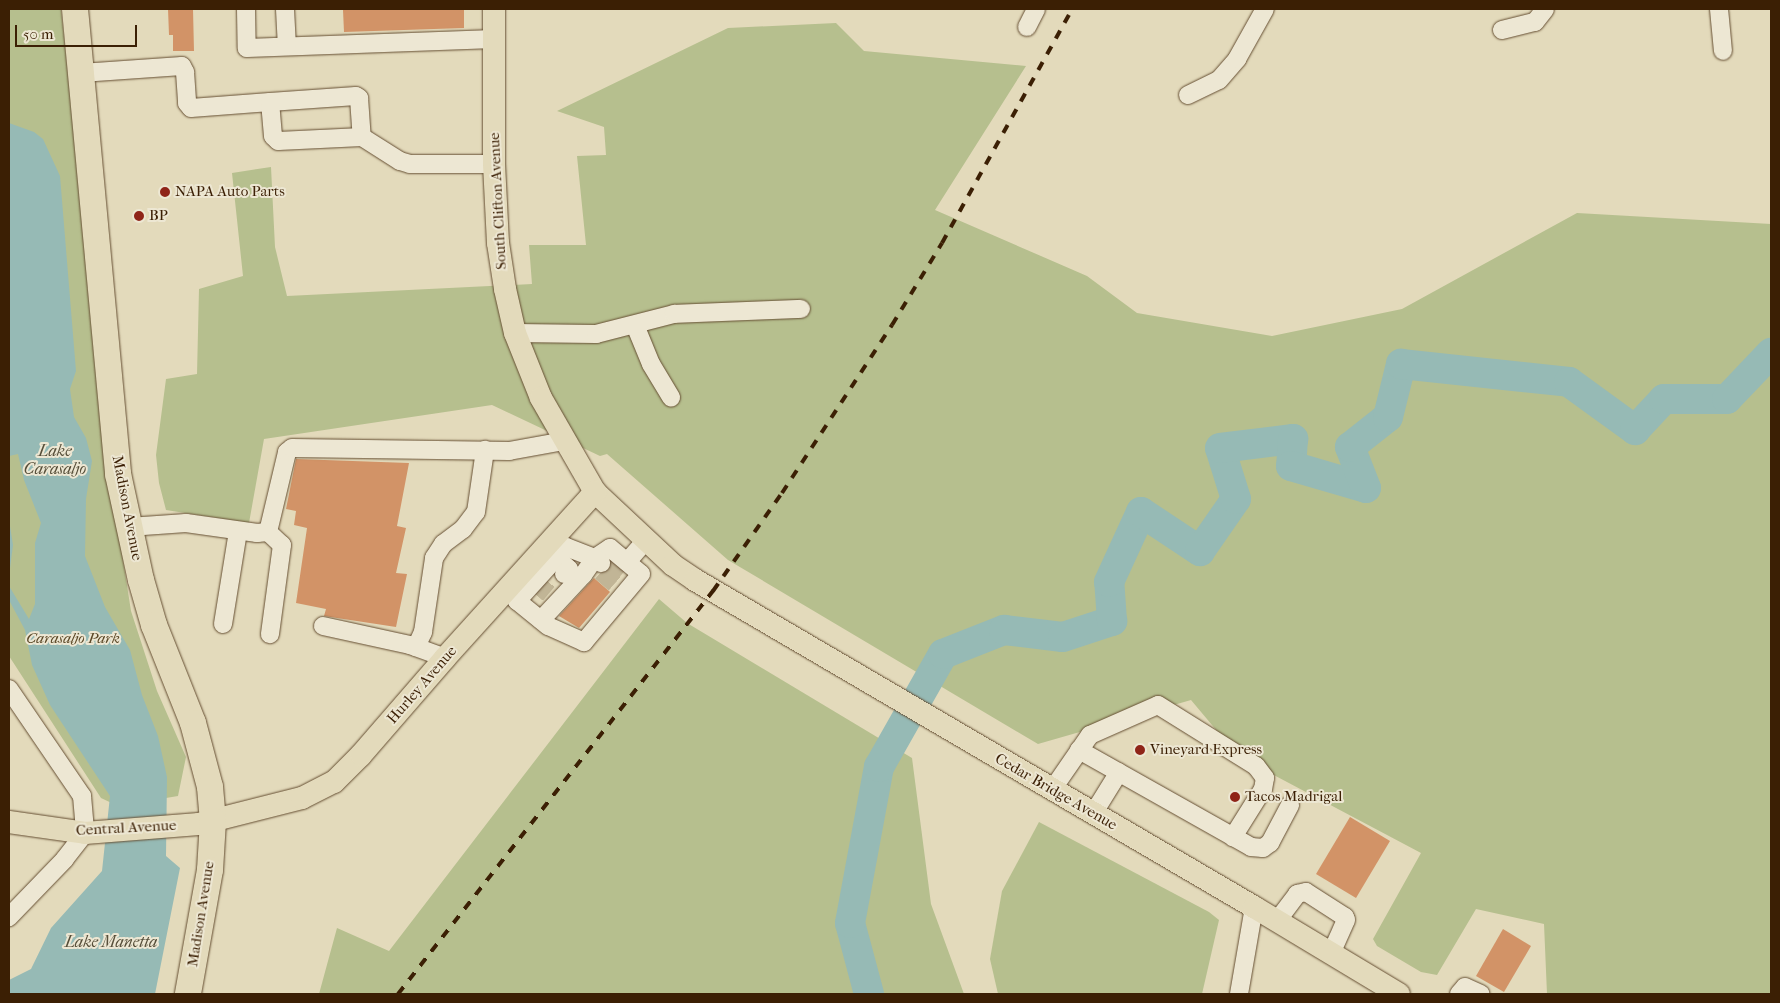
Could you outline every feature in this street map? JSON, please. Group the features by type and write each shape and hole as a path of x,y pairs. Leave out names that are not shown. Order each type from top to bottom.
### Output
{"highway":[{"name":"Madison Avenue","path":"75,9 118,474 129,527 154,625 193,723 210,787 208,822 210,870 188,994"}],"main road":[{"name":"South Clifton Avenue","path":"494,9 494,164 498,243 504,289 515,333 541,398 595,492 646,540"},
{"name":"Hurley Avenue","path":"208,822 302,798 334,782 361,755 445,658 511,596 559,547 595,492"},
{"name":"Cedar Bridge Avenue","path":"646,540 673,566 713,591 1278,921 1399,994"},
{"name":"Central Avenue","path":"9,822 87,833 208,822"}],"street":[{"path":"246,9 247,48 494,39"},
{"path":"285,9 287,46"},
{"path":"1027,27 1036,9"},
{"path":"1188,95 1219,80 1237,58 1265,9"},
{"path":"1502,30 1534,22 1545,9"},
{"path":"1719,9 1723,51"},
{"path":"81,72 182,66 186,72 187,103 191,108 356,96 359,98 362,137"},
{"path":"270,102 273,136 278,141 362,137 400,161 410,164 494,164"},
{"path":"515,333 596,334 674,314 801,309"},
{"path":"635,325 651,364 671,397"},
{"path":"268,532 288,452 292,448 509,451 564,441"},
{"path":"416,647 423,632 434,558 443,544 463,529 476,512 485,450"},
{"path":"129,527 186,523 238,531 268,532 282,545 270,634"},
{"path":"223,624 238,531"},
{"path":"511,596 538,608 548,626 584,642 614,572 646,540"},
{"path":"559,547 614,572"},
{"path":"559,547 569,569 560,578"},
{"path":"538,608 583,575 614,572"},
{"path":"323,626 416,647 445,658"},
{"path":"9,689 82,796 87,833 65,859 9,917"},
{"path":"1052,790 1090,734 1158,705 1256,766 1264,778 1262,790 1233,837"},
{"path":"1079,750 1251,847 1263,848 1270,843 1290,805"},
{"path":"1093,814 1119,772"},
{"path":"1278,921 1297,894 1306,892 1345,917 1346,920 1330,953"},
{"path":"1239,994 1254,907"},
{"path":"1459,994 1465,988 1481,994"}],"green space":[{"name":"Carasaljo Park","path":"9,9 61,9 115,509 131,611 157,691 186,757 178,796 118,806 101,798 9,656"},
{"path":"836,23 864,51 1026,66 935,210 1087,276 1137,313 1272,336 1402,309 1577,213 1771,224 1771,994 1547,994 1544,924 1476,909 1437,975 1421,972 1377,946 1373,939 1421,853 1238,756 1191,700 1038,744 728,560 607,454 600,456 492,405 264,439 249,523 166,510 159,483 156,455 166,379 197,374 199,289 243,276 232,173 271,167 275,247 287,296 532,284 529,245 586,245 577,156 606,155 604,127 557,111 728,28"},
{"path":"659,599 687,623 912,758 931,904 964,994 319,994 337,928 389,951"},
{"path":"1039,822 1209,912 1219,920 1202,994 998,994 990,959 1002,891"}],"water":[{"name":"Lake Manetta","path":"9,123 34,132 43,139 60,176 76,371 70,389 74,417 86,438 92,461 86,499 85,556 105,607 130,650 142,695 158,736 167,777 166,856 180,868 155,994 9,994 9,980 31,969 51,928 102,871 110,796 50,705 32,665 25,630 9,600 9,586 29,619 35,604 35,543 41,523 24,480 18,454 9,456"},
{"name":"Lake Carasaljo","path":"9,520 13,545 9,576"}],"building":[{"path":"168,9 193,9 194,51 173,51 173,35 169,35"},
{"path":"464,9 464,28 344,32 343,10"},
{"path":"296,459 409,463 397,526 406,528 396,573 407,574 396,627 324,616 326,609 296,603 307,528 294,525 296,511 286,509"},
{"path":"594,578 610,592 579,628 559,616"},
{"path":"1350,817 1390,841 1356,898 1316,874"},
{"path":"1503,929 1531,946 1504,992 1476,976"}],"waterway":[{"path":"869,994 850,923 879,767 943,654 1004,630 1063,637 1112,621 1109,582 1141,512 1200,551 1236,499 1220,448 1293,439 1291,466 1366,488 1350,447 1388,417 1401,364 1569,382 1635,430 1664,399 1727,399 1771,353"}],"tunnel":[{"path":"610,562 623,573"},
{"path":"601,572 615,584"},
{"path":"536,595 553,575"}],"railway":[{"path":"398,994 713,591 782,493 892,325 942,243 1072,9"}],"place":[{"name":"NAPA Auto Parts","path":"165,192"},
{"name":"BP","path":"139,216"},
{"name":"Vineyard Express","path":"1140,750"},
{"name":"Tacos Madrigal","path":"1235,797"}]}
